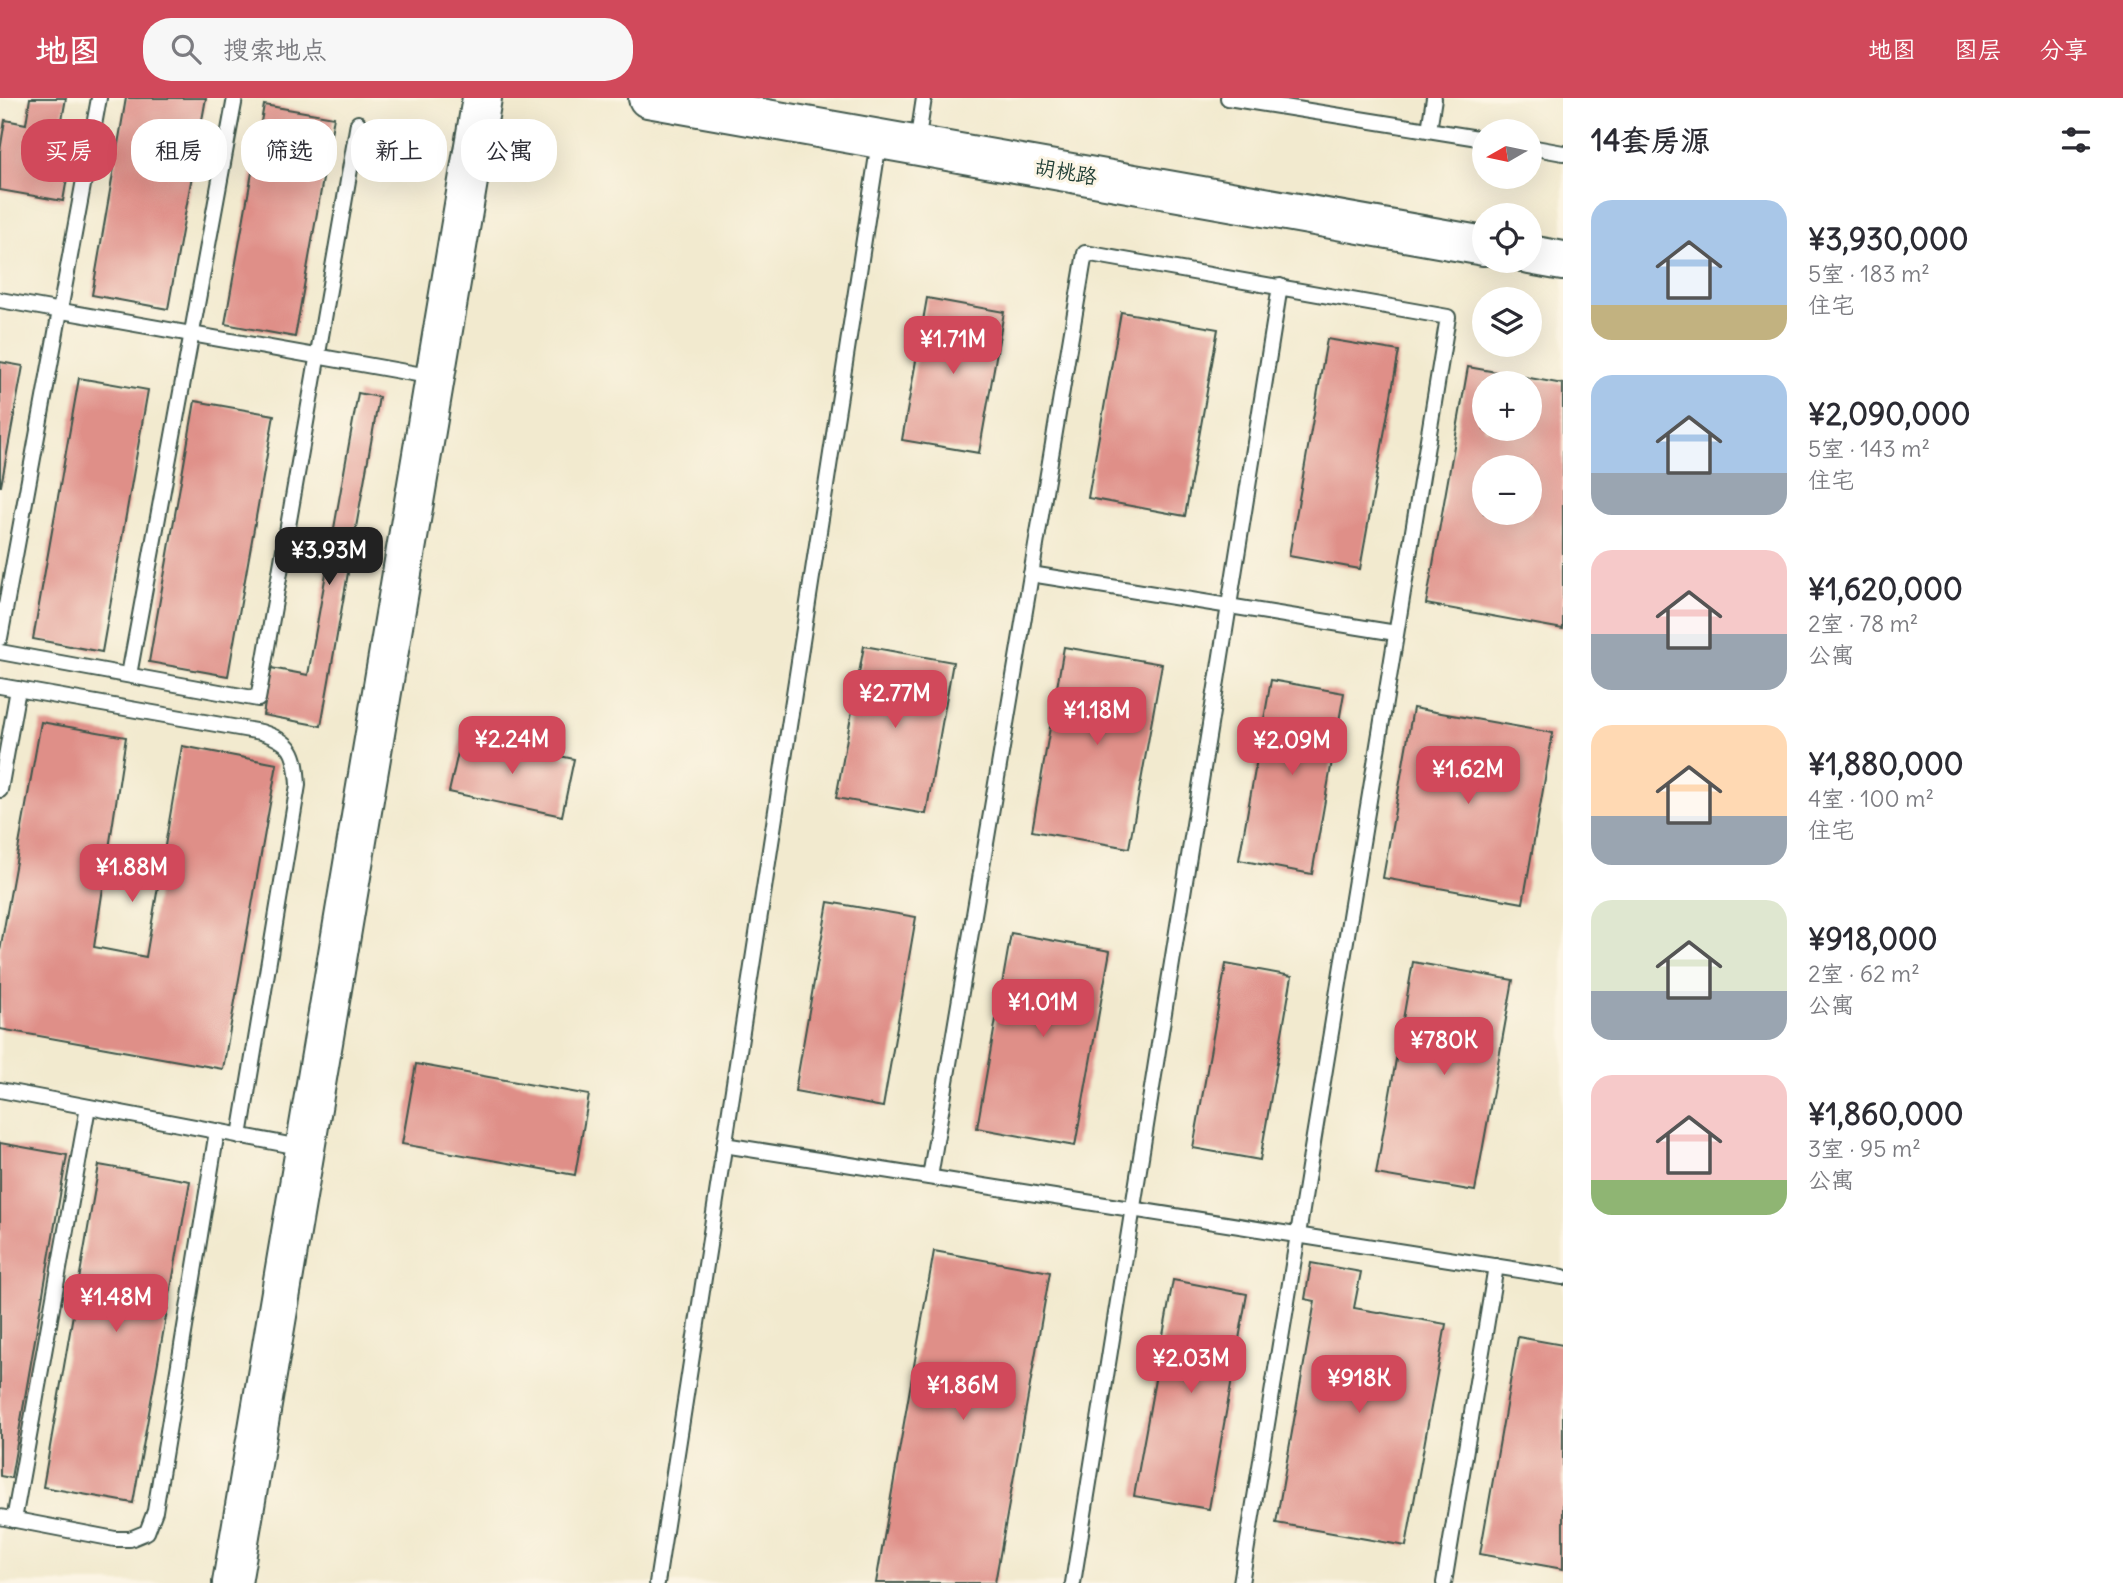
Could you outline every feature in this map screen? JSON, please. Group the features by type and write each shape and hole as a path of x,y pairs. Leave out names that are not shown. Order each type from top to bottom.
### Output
{"street":[{"path":"232,1583 482,98"},
{"name":"胡桃路","path":"648,98 1472,245"},
{"path":"1542,257 1563,261"}],"lane":[{"path":"0,638 99,98"},
{"path":"129,676 235,98"},
{"path":"916,145 924,98"},
{"path":"1228,98 1472,137"},
{"path":"1429,130 1434,98"},
{"path":"657,1583 879,139"},
{"path":"1542,149 1563,153"},
{"path":"0,652 258,699 351,163"},
{"path":"930,1177 1084,253 1448,317 1241,1583"},
{"path":"1073,1583 1280,286"},
{"path":"0,300 435,377"},
{"path":"1031,574 1396,634"},
{"path":"0,686 261,732 279,738 292,750 297,765 298,785 240,1136"},
{"path":"0,790 18,689"},
{"path":"0,1090 306,1148"},
{"path":"88,1107 7,1518 115,1539 130,1539 147,1532 155,1511 217,1131"},
{"path":"724,1145 1563,1277"},
{"path":"1444,1583 1496,1266"}],"building":[{"path":"30,98 66,98 62,119 27,119"},
{"path":"126,98 206,98 202,119 131,119 131,182 191,182 168,309 92,295 112,182 117,182 117,150"},
{"path":"264,105 334,117 334,119 262,119"},
{"path":"5,120 21,123 21,182 66,182 63,201 0,190 0,151"},
{"path":"250,182 322,182 295,337 225,324"},
{"path":"927,298 1004,312 979,453 902,440"},
{"path":"1121,312 1218,329 1185,516 1088,498"},
{"path":"1327,339 1399,351 1360,569 1289,556"},
{"path":"0,362 23,366 1,486 0,486"},
{"path":"1468,367 1490,371 1472,371 1472,441 1542,441 1542,380 1563,384 1563,629 1426,604"},
{"path":"79,378 148,390 102,652 33,639"},
{"path":"358,393 379,397 321,726 263,715 271,668 308,675"},
{"path":"195,401 274,415 228,676 149,662"},
{"path":"864,646 953,662 926,814 836,798"},
{"path":"1064,647 1162,664 1129,848 1032,831"},
{"path":"1271,680 1344,693 1312,874 1239,860"},
{"path":"1413,708 1553,733 1523,903 1383,878"},
{"path":"41,722 126,737 94,947 146,957 182,746 277,764 223,1069 0,1029 0,951"},
{"path":"462,735 574,759 562,816 449,792"},
{"path":"828,902 916,917 883,1107 795,1091"},
{"path":"1011,933 1110,951 1075,1146 977,1128"},
{"path":"1413,962 1513,980 1475,1191 1376,1174"},
{"path":"1226,964 1292,976 1260,1160 1193,1148"},
{"path":"416,1064 589,1095 575,1175 402,1144"},
{"path":"0,1143 67,1155 11,1478 0,1476"},
{"path":"99,1165 190,1181 133,1503 43,1487"},
{"path":"934,1251 1050,1272 995,1583 876,1583"},
{"path":"1311,1263 1361,1272 1354,1308 1446,1324 1406,1546 1276,1523 1315,1301 1305,1299"},
{"path":"1173,1280 1247,1294 1209,1509 1134,1496"},
{"path":"1518,1337 1563,1345 1563,1569 1480,1554"}]}
